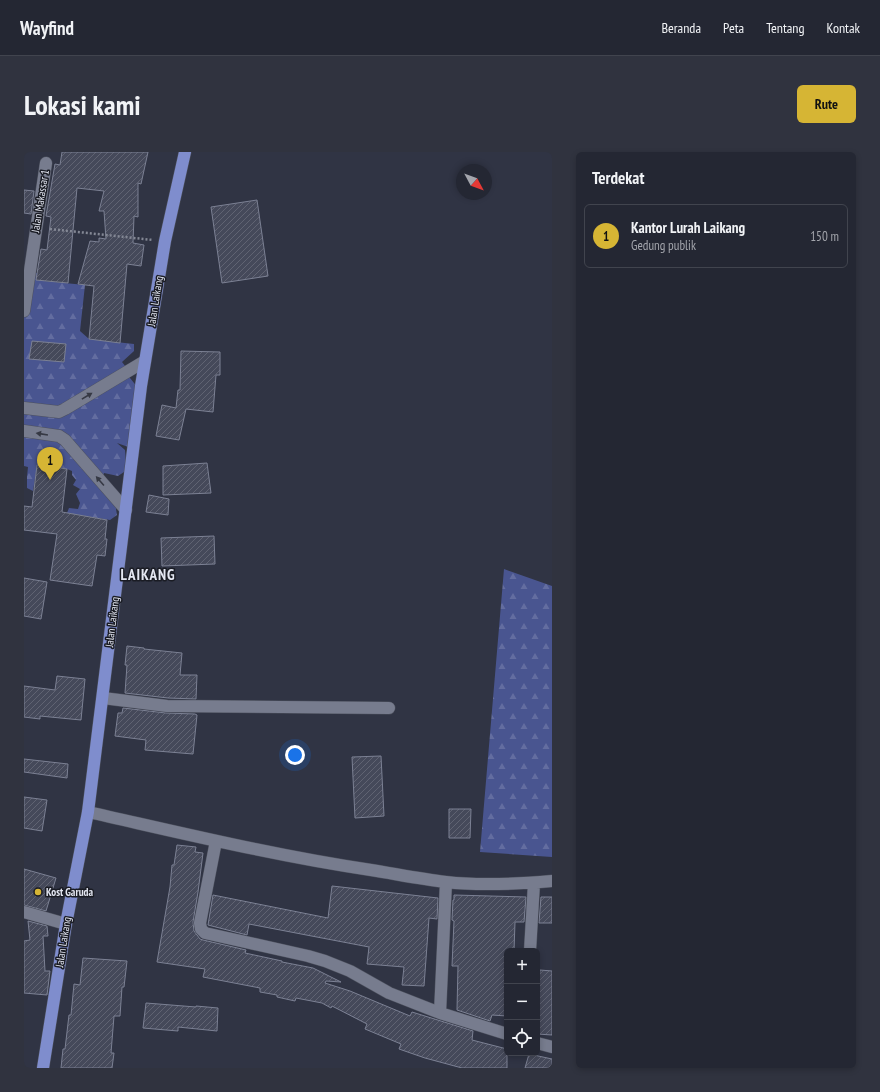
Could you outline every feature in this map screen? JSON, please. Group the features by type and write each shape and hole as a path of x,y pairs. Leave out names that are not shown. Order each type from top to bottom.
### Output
{"main road":[{"name":"Jalan Laikang","path":"43,1068 66,924 88,812 145,361 165,241 185,152"}],"street":[{"name":"Jalan Makassar 1","path":"24,311 46,163"},
{"path":"24,408 59,412 145,361"},
{"path":"24,431 59,436 65,440 126,510"},
{"path":"103,698 167,706 389,708"},
{"path":"88,812 216,841 330,864 446,882 476,884 534,883 552,881"},
{"path":"216,841 200,923 201,929 205,933 325,961 350,971 389,993 440,1013 504,1033"},
{"path":"440,1013 446,882"},
{"path":"530,948 534,883"},
{"path":"24,912 66,924"},
{"path":"540,1044 552,1046"}],"path":[{"path":"36,227 165,241"}],"green space":[{"path":"29,273 45,273 44,281 85,285 80,331 89,339 134,344 134,351 122,362 129,371 130,378 138,388 134,449 117,443 125,450 127,470 118,476 104,473 103,477 119,503 116,509 117,515 110,520 67,513 69,508 78,509 80,503 76,494 80,489 73,485 76,480 72,475 72,471 67,469 37,465 33,491 27,488 28,467 24,466 24,311"},
{"path":"504,569 552,586 552,857 480,852"}],"building":[{"path":"62,152 148,152 141,184 138,183 138,217 134,216 133,243 144,245 141,266 127,264 120,343 89,339 94,286 78,284 90,241 99,242 99,238 106,239 104,211 99,211 104,191 77,188 68,283 36,280 41,249 47,250 51,217 46,216 55,164 60,165"},
{"path":"24,190 34,191 31,214 24,213"},
{"path":"257,200 268,276 222,283 211,207"},
{"path":"32,341 66,344 64,362 29,359"},
{"path":"181,351 220,352 220,375 216,375 213,412 186,409 179,440 156,436 162,405 176,408 178,390 180,390"},
{"path":"207,463 211,493 163,495 163,466"},
{"path":"37,465 67,469 62,512 107,520 105,556 97,555 92,586 50,580 57,534 24,530 24,506 32,507"},
{"path":"149,495 169,499 168,515 146,512"},
{"path":"214,536 215,564 162,566 161,538"},
{"path":"24,578 47,582 41,619 24,616"},
{"path":"127,646 182,653 180,675 197,675 196,699 168,698 125,693"},
{"path":"57,676 85,679 81,720 40,716 40,719 24,717 24,686 55,690"},
{"path":"123,708 197,715 193,754 145,750 146,740 115,736 118,713 122,713"},
{"path":"381,756 384,816 355,818 352,757"},
{"path":"24,759 68,764 67,778 24,772"},
{"path":"24,797 47,800 42,831 24,828"},
{"path":"449,809 471,809 470,838 449,838"},
{"path":"177,845 196,847 195,852 203,853 193,922 194,931 200,939 246,950 245,953 313,968 341,982 326,981 325,983 350,991 410,1016 412,1012 473,1031 472,1040 504,1048 504,1056 507,1056 507,1068 462,1068 425,1058 399,1049 401,1044 365,1029 367,1024 332,1006 331,1008 322,1003 296,998 295,1001 277,997 277,995 260,992 260,988 203,977 205,969 157,962 170,887 172,865 174,865"},
{"name":"Kost Garuda","path":"24,869 56,878 46,911 24,905"},
{"path":"332,886 438,898 437,919 429,918 424,986 402,985 404,967 367,964 369,947 249,924 247,935 208,925 213,895 328,918"},
{"path":"454,895 526,897 524,922 515,922 514,948 504,948 504,1016 492,1015 490,1021 457,1010 458,966 452,966 454,921 452,920"},
{"path":"541,897 552,897 552,923 539,923"},
{"path":"28,921 47,926 48,936 43,936 45,971 50,971 47,995 24,993 24,941 30,940"},
{"path":"83,958 127,961 124,987 122,987 120,1016 114,1016 111,1053 114,1053 112,1068 61,1068 69,1015 71,1015 74,984 80,985"},
{"path":"540,970 552,971 552,1035 540,1034"},
{"path":"146,1003 218,1008 217,1031 178,1027 178,1031 143,1028"},
{"path":"528,1056 538,1056 552,1059 552,1068 525,1068"}],"place":[{"name":"Kantor Lurah Laikang","path":"50,480"},
{"name":"Kost Garuda","path":"38,892"}],"district":[{"name":"LAIKANG","path":"148,574"}]}
